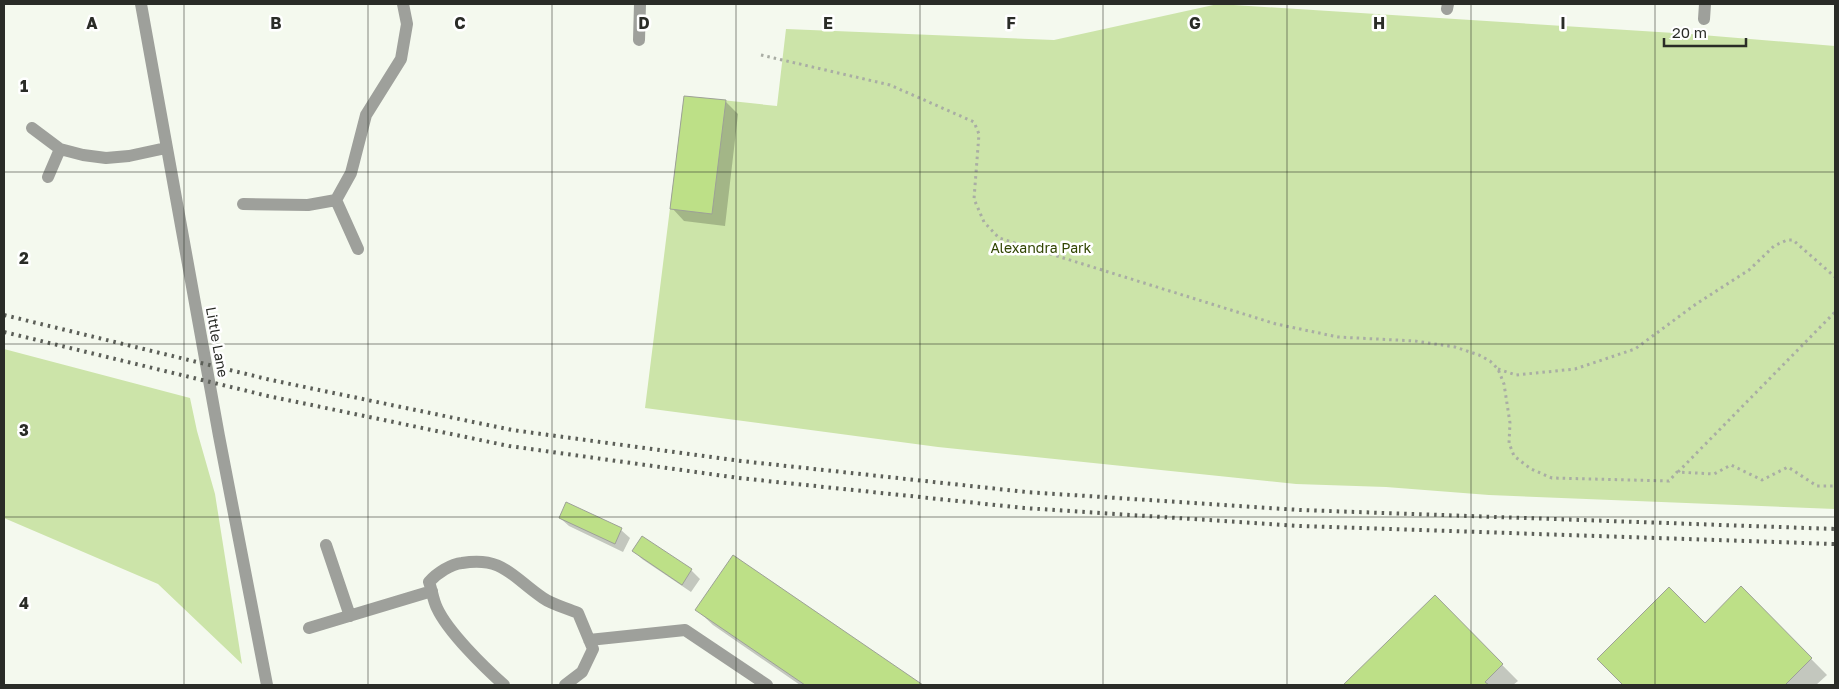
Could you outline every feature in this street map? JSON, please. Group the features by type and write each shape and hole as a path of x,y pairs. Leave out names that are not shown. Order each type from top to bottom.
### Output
{"street":[{"name":"Little Lane","path":"141,4 219,436 267,685"},
{"path":"336,200 351,173 366,115 401,60 407,24 403,4"},
{"path":"639,40 640,4"},
{"path":"1704,4 1704,19"},
{"path":"32,128 60,149 106,158 129,156 166,148"},
{"path":"48,177 60,149"},
{"path":"243,204 308,204 336,200"},
{"path":"336,200 358,249"},
{"path":"326,545 350,616"},
{"path":"504,685 448,626 436,607 429,582 453,564 478,560 493,563 508,571 544,600 578,613 593,649 582,672 565,685"},
{"path":"309,628 432,591"},
{"path":"589,640 685,630 767,685"}],"path":[{"path":"761,55 890,85 924,102 974,122 979,134 974,198 984,222 999,238 1276,324 1338,337 1415,341 1455,347 1480,355 1498,369 1504,384 1510,423 1509,443 1514,456 1531,469 1552,478 1668,481 1835,312"},
{"path":"1498,369 1516,375 1575,369 1635,349 1696,304 1749,270 1774,246 1786,240 1793,240 1835,277"},
{"path":"1677,472 1714,474 1731,465 1762,480 1788,467 1817,486 1835,486"}],"green space":[{"name":"Alexandra Park","path":"1218,4 1690,34 1835,46 1835,509 1489,495 1386,487 1296,484 938,447 645,408 684,96 777,106 786,29 1054,40"},
{"path":"4,349 190,398 197,431 215,494 242,664 158,584 4,518"}],"building":[{"path":"684,96 726,100 712,214 670,209"},
{"path":"566,502 622,528 615,544 559,518"},
{"path":"642,536 692,569 682,585 632,551"},
{"path":"733,555 923,685 805,685 695,610"},
{"path":"1741,586 1812,658 1785,685 1623,685 1597,659 1669,587 1705,623"},
{"path":"1435,595 1503,664 1485,682 1489,685 1343,685"}],"railway":[{"path":"4,315 271,380 512,430 741,461 1026,492 1300,510 1835,529"},
{"path":"4,332 268,396 509,446 739,478 1024,508 1300,526 1835,544"}]}
